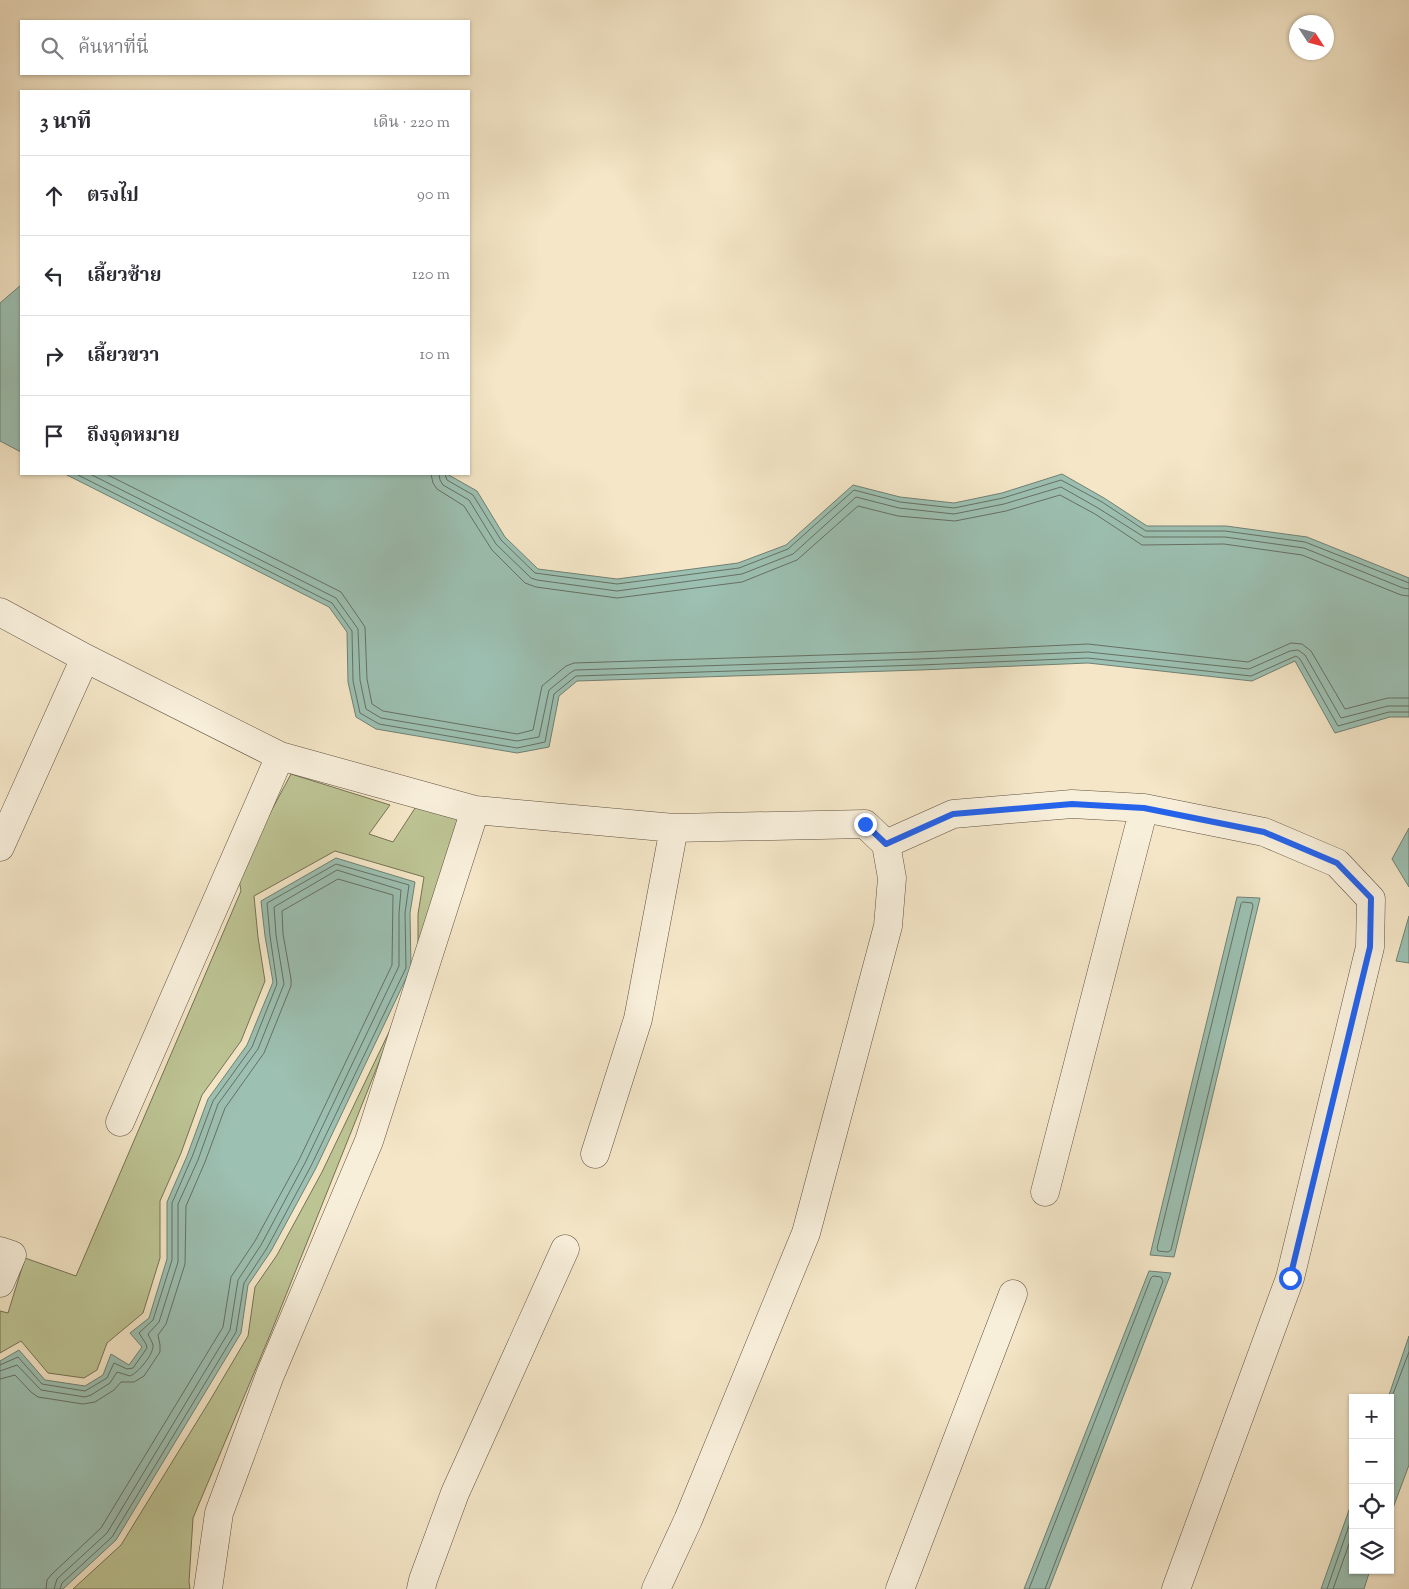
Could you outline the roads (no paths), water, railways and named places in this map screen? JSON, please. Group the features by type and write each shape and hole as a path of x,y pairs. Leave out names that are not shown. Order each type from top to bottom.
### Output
{"street":[{"path":"0,612 85,658 280,756 475,810 674,828 865,824 886,844 892,878 888,926 806,1233 688,1520 656,1589"},
{"path":"0,847 85,658"},
{"path":"120,1122 280,756"},
{"path":"886,844 953,814 1072,804 1144,808 1264,832 1337,863 1371,898 1370,947 1290,1278 1176,1589"},
{"path":"1045,1192 1144,808"},
{"path":"208,1589 219,1513 270,1375 369,1141 475,810"},
{"path":"595,1154 638,1019 674,828"},
{"path":"421,1589 455,1493 565,1249"},
{"path":"0,1250 12,1255 0,1282"},
{"path":"900,1589 1013,1294"}],"water":[{"path":"20,286 20,451 0,441 0,303"},
{"path":"1062,474 1147,526 1226,526 1307,537 1409,578 1409,717 1390,717 1335,733 1295,661 1252,681 1088,663 577,681 559,696 549,747 517,753 376,729 356,717 348,682 347,632 329,607 67,475 449,475 477,491 505,537 538,569 617,579 738,563 786,545 853,485 900,497 954,503 1002,493"},
{"path":"1409,828 1409,887 1392,859"},
{"path":"336,858 415,882 410,913 411,968 316,1168 271,1251 248,1285 241,1333 116,1540 63,1589 0,1589 0,1361 19,1350 45,1380 85,1386 103,1375 111,1354 129,1365 142,1347 130,1333 149,1318 167,1259 167,1202 187,1156 208,1099 247,1045 273,982 261,901"},
{"path":"1237,897 1260,898 1174,1257 1150,1255"},
{"path":"1409,916 1409,963 1396,961"},
{"path":"1149,1271 1171,1273 1049,1589 1024,1589"},
{"path":"1409,1336 1409,1465 1394,1505 1394,1394 1389,1394"},
{"path":"1349,1510 1349,1574 1369,1574 1364,1589 1321,1589"}]}
